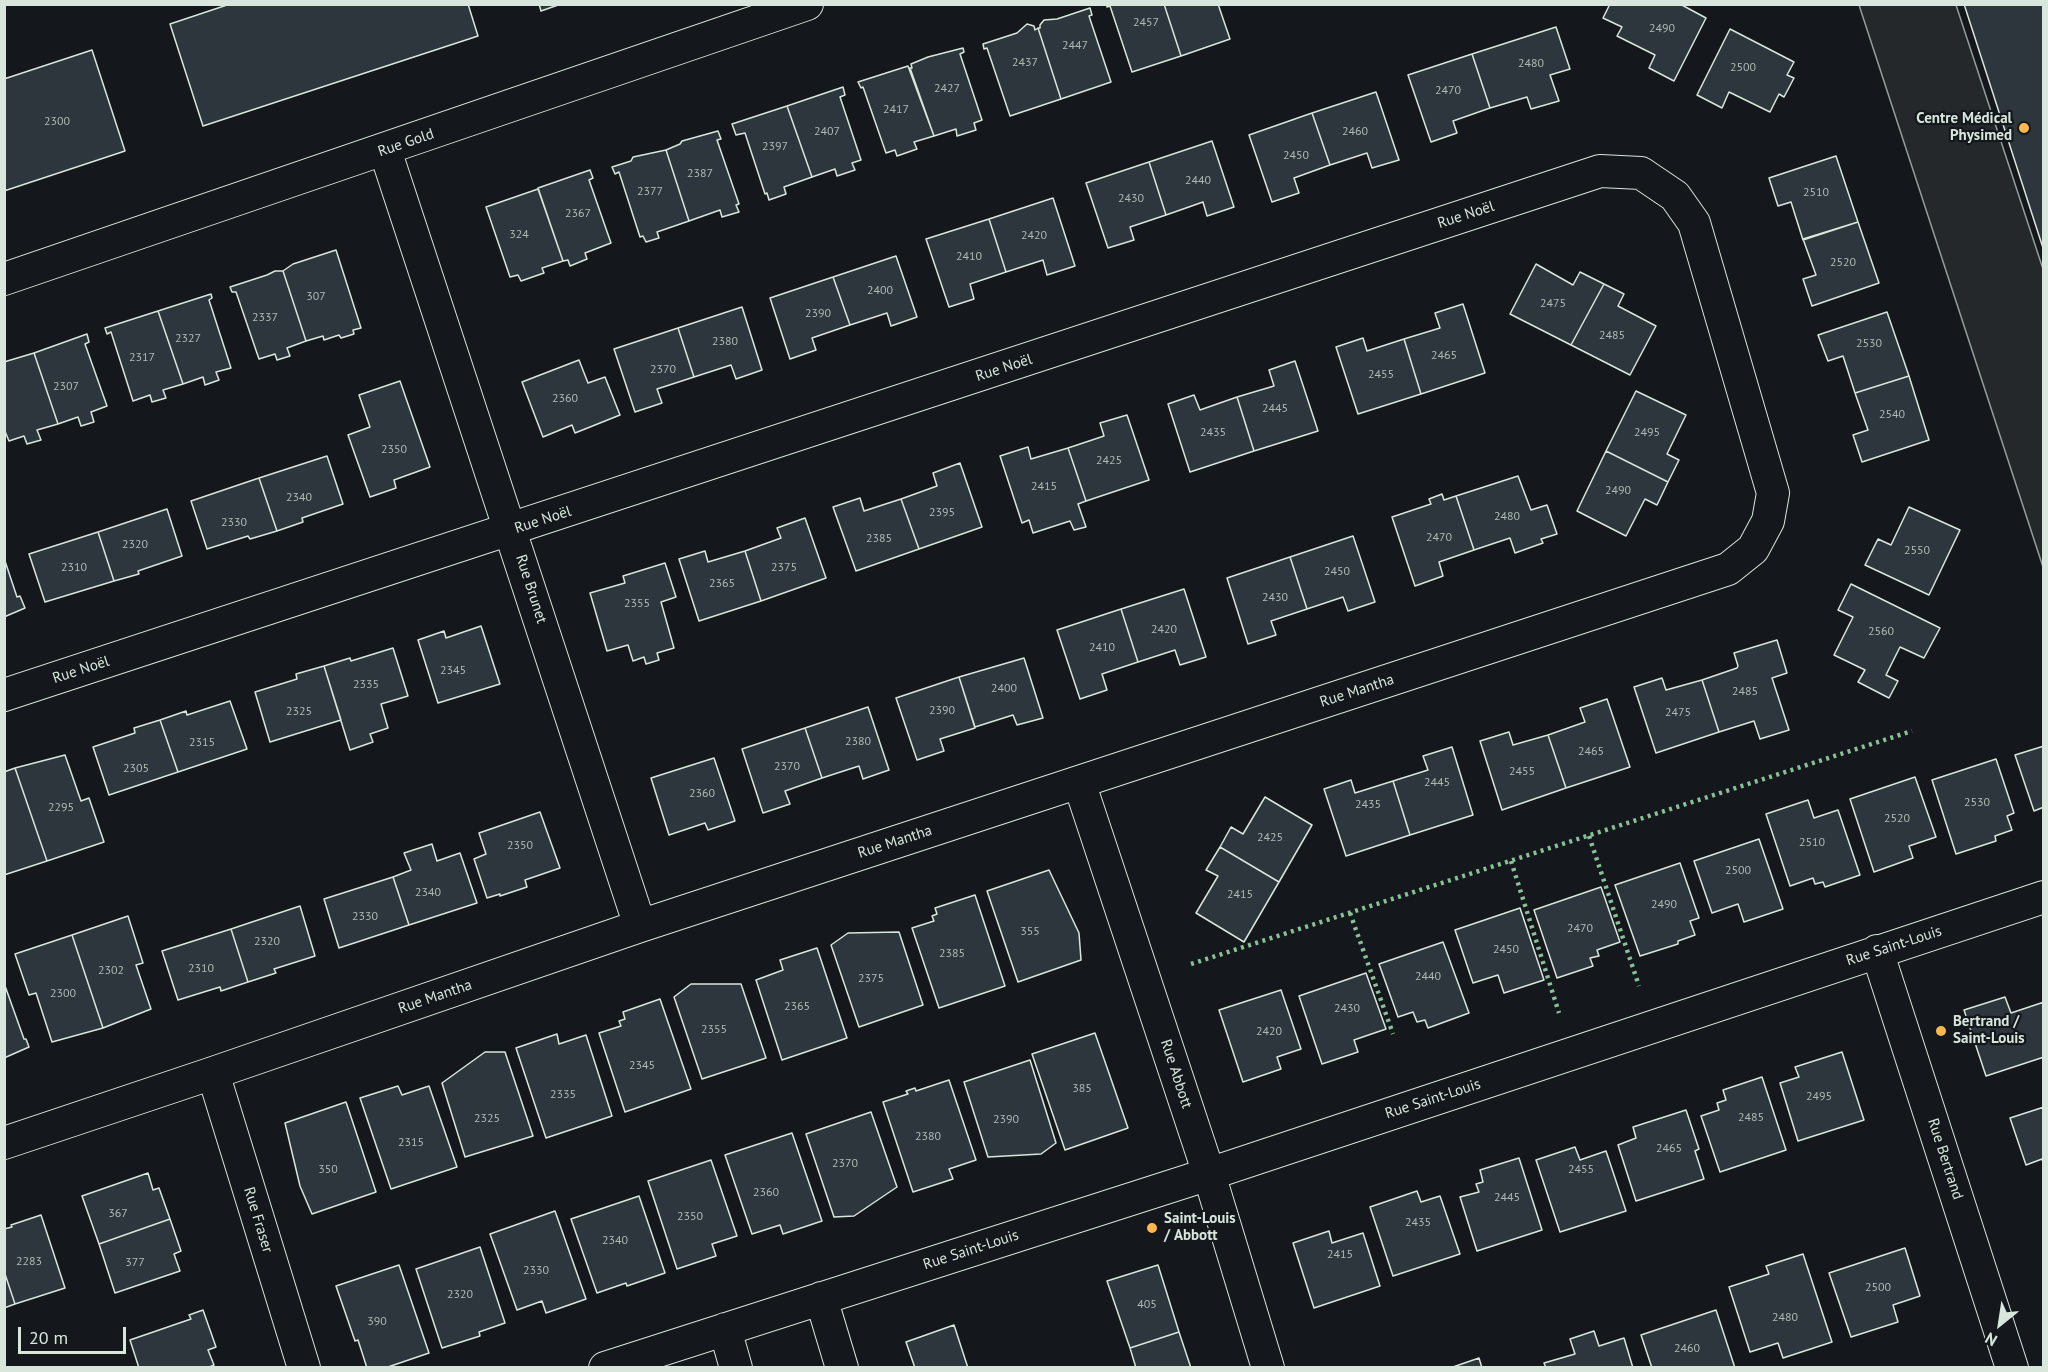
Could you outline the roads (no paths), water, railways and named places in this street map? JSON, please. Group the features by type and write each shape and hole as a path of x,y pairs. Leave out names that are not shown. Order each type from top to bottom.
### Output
{"street":[{"name":"Rue Gold","path":"4,279 807,4"},
{"name":"Rue Brunet","path":"386,150 640,926"},
{"name":"Rue Noël","path":"4,695 1600,171 1641,173 1676,196 1694,224 1773,493 1768,521"},
{"name":"Rue Mantha","path":"4,1143 640,926 1728,569 1753,549 1768,521"},
{"name":"Rue Abbott","path":"1079,782 1209,1174 1268,1368"},
{"name":"Rue Saint-Louis","path":"605,1368 1209,1174 2043,897"},
{"name":"Rue Bertrand","path":"1877,951 2011,1367"},
{"name":"Rue Fraser","path":"213,1073 304,1368"},
{"path":"821,1298 842,1368"},
{"path":"725,1329 736,1368"}],"place":[{"name":"Centre Médical Physimed","path":"2024,128"},
{"name":"Bertrand / Saint-Louis","path":"1941,1031"},
{"name":"Saint-Louis / Abbott","path":"1152,1228"}]}
